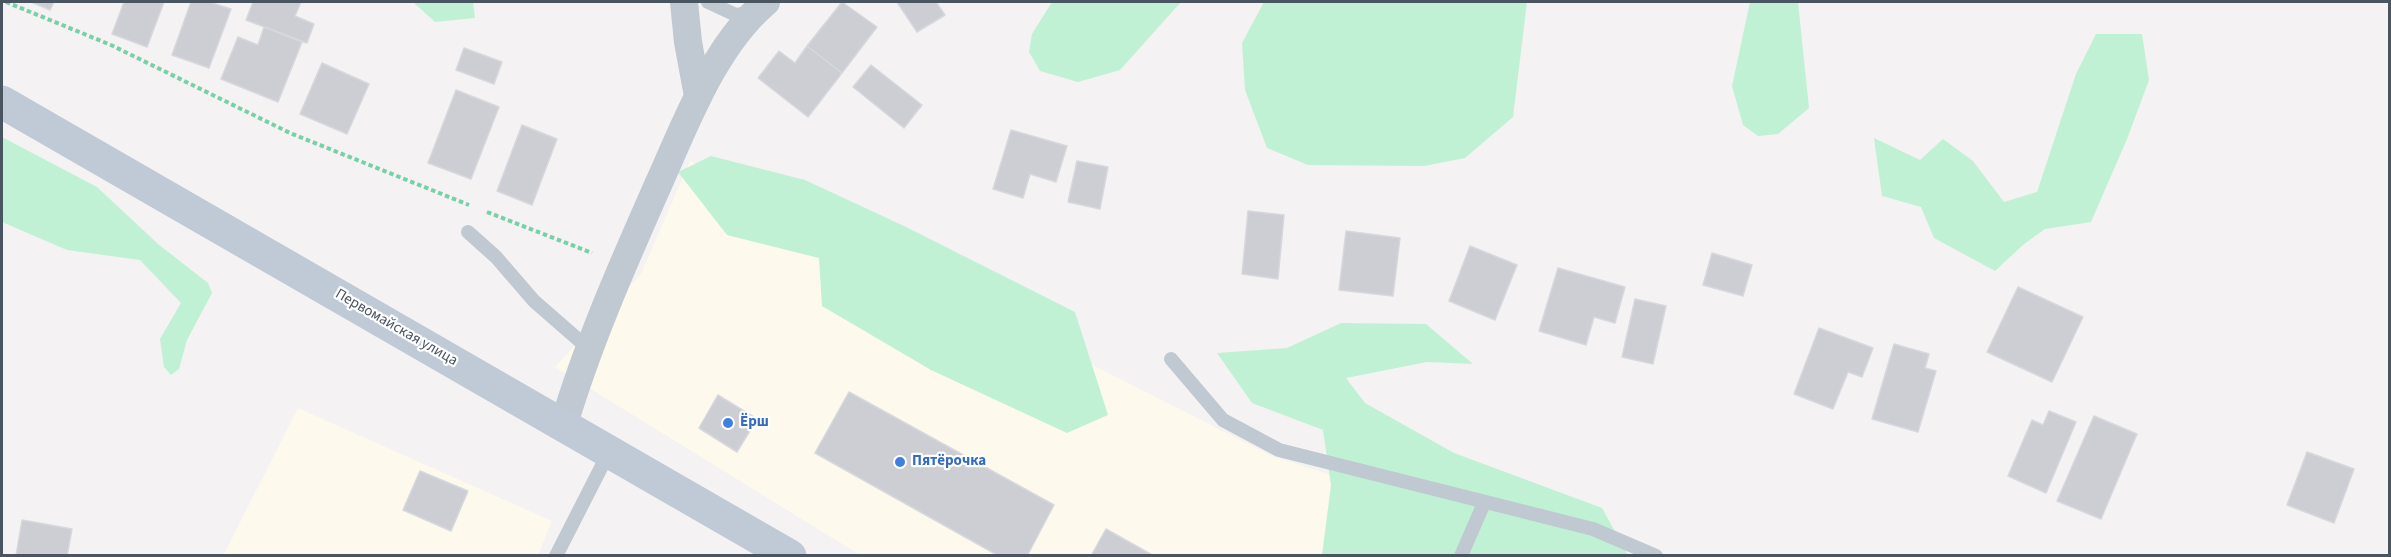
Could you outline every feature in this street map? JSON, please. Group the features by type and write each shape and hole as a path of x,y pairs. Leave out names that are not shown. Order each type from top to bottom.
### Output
{"main road":[{"name":"Первомайская улица","path":"2,102 790,555"}],"street":[{"path":"684,2 698,96"},
{"path":"563,426 589,349 622,265 698,96 732,40 760,7"}],"lane":[{"path":"708,2 736,15 760,7"},
{"path":"468,232 496,257 534,301 589,349"},
{"path":"1171,359 1223,420 1279,450 1593,529 1656,555"},
{"path":"556,555 609,452"},
{"path":"1461,555 1484,503"}],"path":[{"path":"6,2 111,45 290,133 622,265"}],"shaded area":[{"path":"690,161 1272,456 1492,527 1479,556 860,555 555,367 641,274"},
{"path":"298,408 552,521 538,555 223,556"}],"green space":[{"path":"413,2 473,2 475,18 435,22"},
{"path":"1052,2 1181,2 1120,70 1078,82 1040,71 1029,52 1032,34"},
{"path":"1264,2 1527,2 1513,117 1465,158 1424,166 1308,165 1267,148 1245,90 1242,43"},
{"path":"1750,2 1798,2 1809,108 1778,134 1758,136 1743,125 1732,86"},
{"path":"2096,34 2142,34 2149,80 2127,139 2091,222 2045,229 2024,244 1995,271 1934,238 1921,207 1882,196 1874,138 1920,160 1943,139 1973,161 2004,202 2037,192 2076,74"},
{"path":"2,137 97,187 158,244 208,283 212,293 187,340 179,369 171,375 164,367 160,339 181,303 140,260 67,250 2,222"},
{"path":"711,156 805,180 904,226 1075,312 1108,415 1067,433 931,370 822,306 819,258 727,235 678,172"},
{"path":"1341,323 1426,324 1473,364 1427,362 1346,378 1365,403 1454,453 1602,508 1628,555 1322,555 1331,485 1323,430 1252,403 1217,353 1287,348"}],"building":[{"path":"31,2 54,2 50,10"},
{"path":"124,2 164,2 147,47 112,34"},
{"path":"191,2 209,2 231,9 209,68 172,55"},
{"path":"253,2 301,2 295,16 314,24 307,43 246,20"},
{"path":"842,2 877,27 842,73 807,46"},
{"path":"897,2 936,2 945,15 917,32"},
{"path":"264,27 302,42 278,102 221,79 238,37 258,45"},
{"path":"807,46 842,73 808,117 758,78 779,51 795,63"},
{"path":"464,48 502,62 494,84 456,70"},
{"path":"322,63 369,84 347,134 300,114"},
{"path":"871,65 922,105 904,128 853,87"},
{"path":"456,90 499,107 471,179 428,163"},
{"path":"522,125 557,139 532,205 497,191"},
{"path":"1011,130 1067,146 1056,182 1030,174 1023,198 993,189"},
{"path":"1077,161 1108,167 1100,209 1068,202"},
{"path":"1248,211 1284,215 1278,279 1242,274"},
{"path":"1346,231 1400,238 1393,296 1339,290"},
{"path":"1470,246 1517,265 1495,320 1449,301"},
{"path":"1712,253 1752,265 1743,296 1703,285"},
{"path":"1558,268 1625,287 1615,323 1594,317 1586,345 1539,331"},
{"path":"2018,287 2083,317 2052,382 1987,352"},
{"path":"1635,299 1666,306 1653,364 1622,357"},
{"path":"1819,328 1873,348 1862,377 1848,372 1833,409 1794,394"},
{"path":"1894,344 1929,354 1925,368 1936,371 1918,432 1872,419"},
{"path":"849,392 1054,505 1027,556 999,556 815,453"},
{"name":"Ёрш","path":"718,395 757,419 737,452 699,428"},
{"path":"2049,411 2076,422 2046,493 2008,476 2032,420 2043,425"},
{"path":"2094,416 2137,434 2101,519 2057,501"},
{"path":"2307,452 2354,469 2334,523 2287,505"},
{"path":"420,471 468,491 451,531 403,510"},
{"path":"22,520 72,529 67,556 16,556"},
{"path":"1106,529 1154,556 1091,556"}],"place":[{"name":"Ёрш","path":"728,423"},
{"name":"Пятёрочка","path":"900,462"}]}
